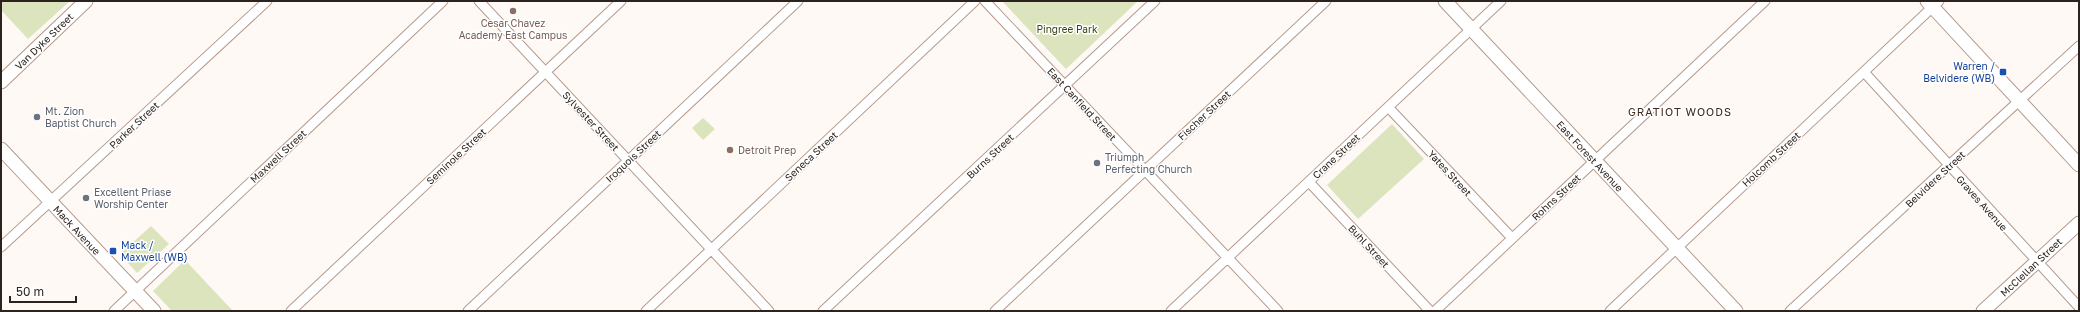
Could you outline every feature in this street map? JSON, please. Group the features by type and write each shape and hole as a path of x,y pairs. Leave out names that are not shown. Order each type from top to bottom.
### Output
{"main road":[{"name":"Van Dyke Street","path":"1,82 86,1"},
{"name":"East Forest Avenue","path":"1445,1 1736,311"},
{"path":"1933,3 2019,102 2079,165"},
{"name":"Mack Avenue","path":"1,149 154,311"},
{"name":"McClellan Street","path":"1983,311 2079,223"}],"street":[{"name":"Parker Street","path":"1,247 50,201 61,194 267,1"},
{"name":"Maxwell Street","path":"114,311 136,292 443,1"},
{"name":"Sylvester Street","path":"479,1 769,311"},
{"name":"Seminole Street","path":"291,311 621,1"},
{"name":"Iroquois Street","path":"468,311 798,1"},
{"name":"Seneca Street","path":"646,311 975,1"},
{"name":"East Canfield Street","path":"985,1 1278,311"},
{"name":"Burns Street","path":"824,311 1155,1"},
{"name":"Fischer Street","path":"995,311 1326,1"},
{"name":"Crane Street","path":"1171,311 1501,1"},
{"name":"Rohns Street","path":"1434,311 1765,1"},
{"name":"Holcomb Street","path":"1610,311 1864,72 1933,3"},
{"name":"Belvidere Street","path":"1790,311 2079,46"},
{"name":"Graves Avenue","path":"1864,72 2036,262 2079,307"},
{"name":"Yates Street","path":"1388,107 1512,238"},
{"name":"Buhl Street","path":"1309,182 1430,311"}],"green space":[{"path":"1,1 70,1 28,39 1,10"},
{"name":"Pingree Park","path":"1002,1 1138,1 1066,69"},
{"path":"703,118 715,129 703,140 692,128"},
{"path":"1392,124 1424,159 1358,219 1327,185"},
{"path":"151,226 169,244 137,273 120,254"},
{"path":"185,260 233,311 172,311 153,291"}],"place":[{"name":"Cesar Chavez Academy East Campus","path":"513,11"},
{"name":"Warren / Belvidere (WB)","path":"2003,72"},
{"name":"Mt. Zion Baptist Church","path":"37,117"},
{"name":"Detroit Prep","path":"730,150"},
{"name":"Triumph Perfecting Church","path":"1097,163"},
{"name":"Excellent Priase Worship Center","path":"86,198"},
{"name":"Mack / Maxwell (WB)","path":"113,251"}],"district":[{"name":"GRATIOT WOODS","path":"1680,112"}]}
